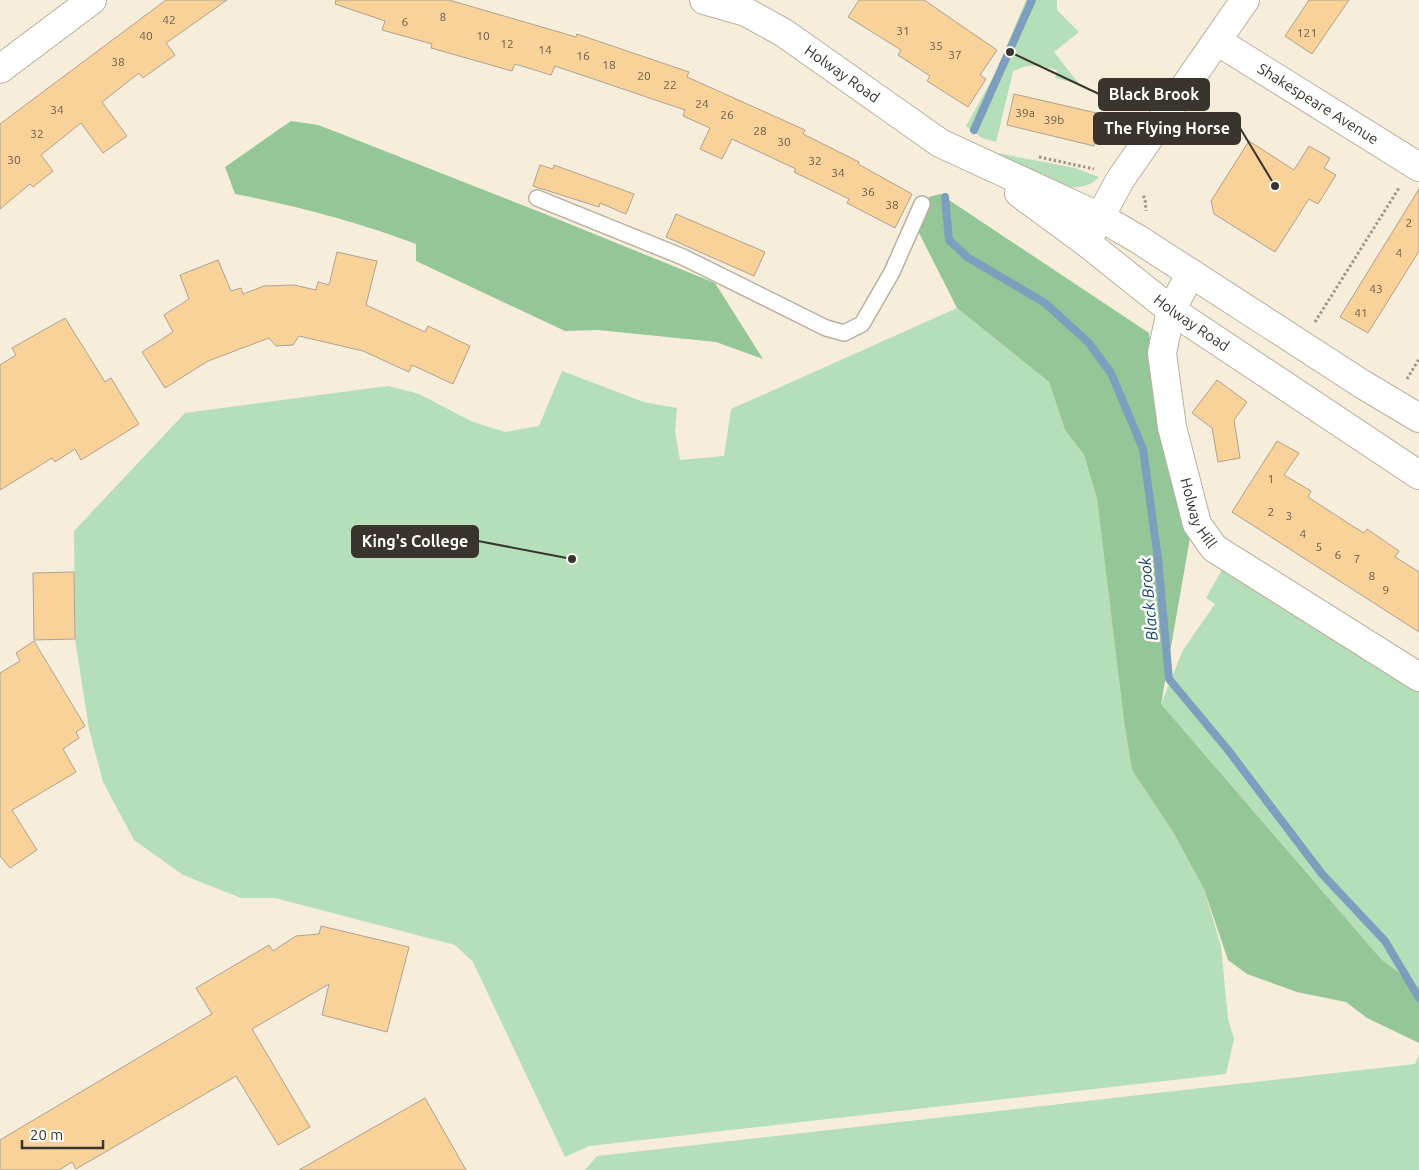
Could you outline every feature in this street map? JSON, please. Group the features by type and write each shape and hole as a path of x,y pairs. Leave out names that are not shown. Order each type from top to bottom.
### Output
{"street":[{"path":"0,69 92,0"},
{"name":"Holway Road","path":"704,0 746,12 784,33 940,143 973,160 1100,217 1419,418"},
{"path":"1087,242 1120,180 1245,0"},
{"name":"Shakespeare Avenue","path":"1217,42 1417,165"},
{"name":"Holway Road","path":"973,160 1087,242 1171,310 1419,475"},
{"name":"Holway Hill","path":"1191,273 1171,310 1162,353 1172,427 1197,524 1214,548 1419,676"}],"lane":[{"path":"537,198 683,257 826,328 844,333 862,324 892,272 922,204"}],"path":[{"path":"1314,322 1417,165"},
{"path":"1406,379 1419,359"}],"green space":[{"path":"1026,0 1057,0 1057,10 1079,32 1054,52 1079,84 1055,78 1057,70 1045,67 1029,66 1013,72 996,142 982,138 966,126 995,74"},
{"path":"291,121 318,125 339,133 715,283 763,359 716,342 598,330 565,331 416,261 416,244 327,215 235,194 225,167"},
{"path":"986,151 1075,168 1099,177 1088,185 1075,187 1060,185 1027,173"},
{"path":"940,194 1149,333 1157,412 1191,532 1161,704 1381,959 1419,988 1419,1043 1367,1018 1346,1002 1297,992 1247,974 1228,960 1204,889 1173,832 1132,770 1124,721 1097,499 1084,455 1065,430 1049,382 957,308 919,233 929,197"},
{"path":"957,308 1049,382 1065,430 1084,455 1097,499 1124,721 1132,770 1173,832 1204,889 1221,946 1228,1019 1234,1039 1226,1074 589,1146 565,1157 473,962 455,945 275,898 241,898 183,875 134,840 103,782 89,729 75,639 74,531 185,413 388,386 419,394 473,422 505,432 539,426 562,371 644,402 677,408 675,431 680,460 724,456 731,409"},
{"path":"1223,568 1419,690 1419,988 1381,959 1161,704 1183,650 1215,604 1206,598"},
{"path":"1419,1055 1419,1170 585,1170 597,1156 1415,1064"}],"building":[{"path":"166,0 227,0 166,43 175,55 143,78 139,73 102,102 127,136 103,153 81,123 41,155 53,171 33,187 30,184 0,209 0,124"},
{"path":"336,0 449,0 576,37 577,34 689,72 687,77 805,130 803,134 859,162 858,164 912,194 895,228 847,203 849,199 794,172 796,169 732,139 722,159 700,149 710,128 683,116 685,110 555,66 551,75 515,64 512,71 431,48 432,44 382,30 385,21 335,4"},
{"path":"859,0 924,0 997,50 980,75 986,79 968,107 927,81 930,76 898,55 901,50 848,17"},
{"path":"1309,0 1349,0 1312,54 1285,36"},
{"path":"1014,94 1101,114 1094,146 1007,125"},
{"path":"1249,141 1294,170 1309,146 1330,158 1324,168 1336,175 1318,204 1309,199 1275,252 1214,214 1211,201"},
{"path":"540,165 553,169 554,165 634,194 626,214 600,203 599,207 533,186"},
{"path":"1419,189 1419,251 1368,333 1340,317"},
{"path":"676,214 765,252 754,276 666,237"},
{"path":"337,252 377,261 366,305 425,332 428,326 470,346 453,384 412,365 409,372 363,351 299,336 293,345 276,346 269,338 208,361 165,388 142,352 173,332 164,315 189,299 180,275 218,260 231,291 241,288 243,294 264,286 294,285 316,290 318,282 329,285"},
{"path":"65,318 105,382 111,378 139,424 81,460 75,449 55,462 52,458 0,490 0,365 16,355 12,348"},
{"path":"1217,380 1247,402 1234,420 1240,458 1218,462 1212,428 1192,413"},
{"path":"1277,441 1299,453 1284,475 1311,491 1308,497 1364,533 1367,529 1399,551 1395,557 1419,572 1419,632 1232,512"},
{"path":"74,572 75,639 34,640 33,573"},
{"path":"34,641 85,726 76,732 79,738 63,749 76,772 12,810 37,850 10,868 0,856 0,673 20,661 16,653"},
{"path":"321,926 409,947 387,1032 322,1015 329,984 252,1029 310,1127 278,1145 236,1076 76,1169 72,1162 59,1170 0,1170 0,1140 212,1014 196,988 269,945 273,951 296,936 319,934"},
{"path":"425,1098 466,1170 299,1170"}],"waterway":[{"name":"Black Brook","path":"974,130 1032,0"},
{"name":"Black Brook","path":"945,197 949,240 967,257 1045,303 1088,342 1111,373 1143,449 1158,559 1169,679 1228,750 1322,874 1385,941 1419,998"}],"place":[{"name":"Black Brook","path":"1010,52"},
{"name":"The Flying Horse","path":"1275,186"},
{"name":"King's College","path":"572,559"}]}
